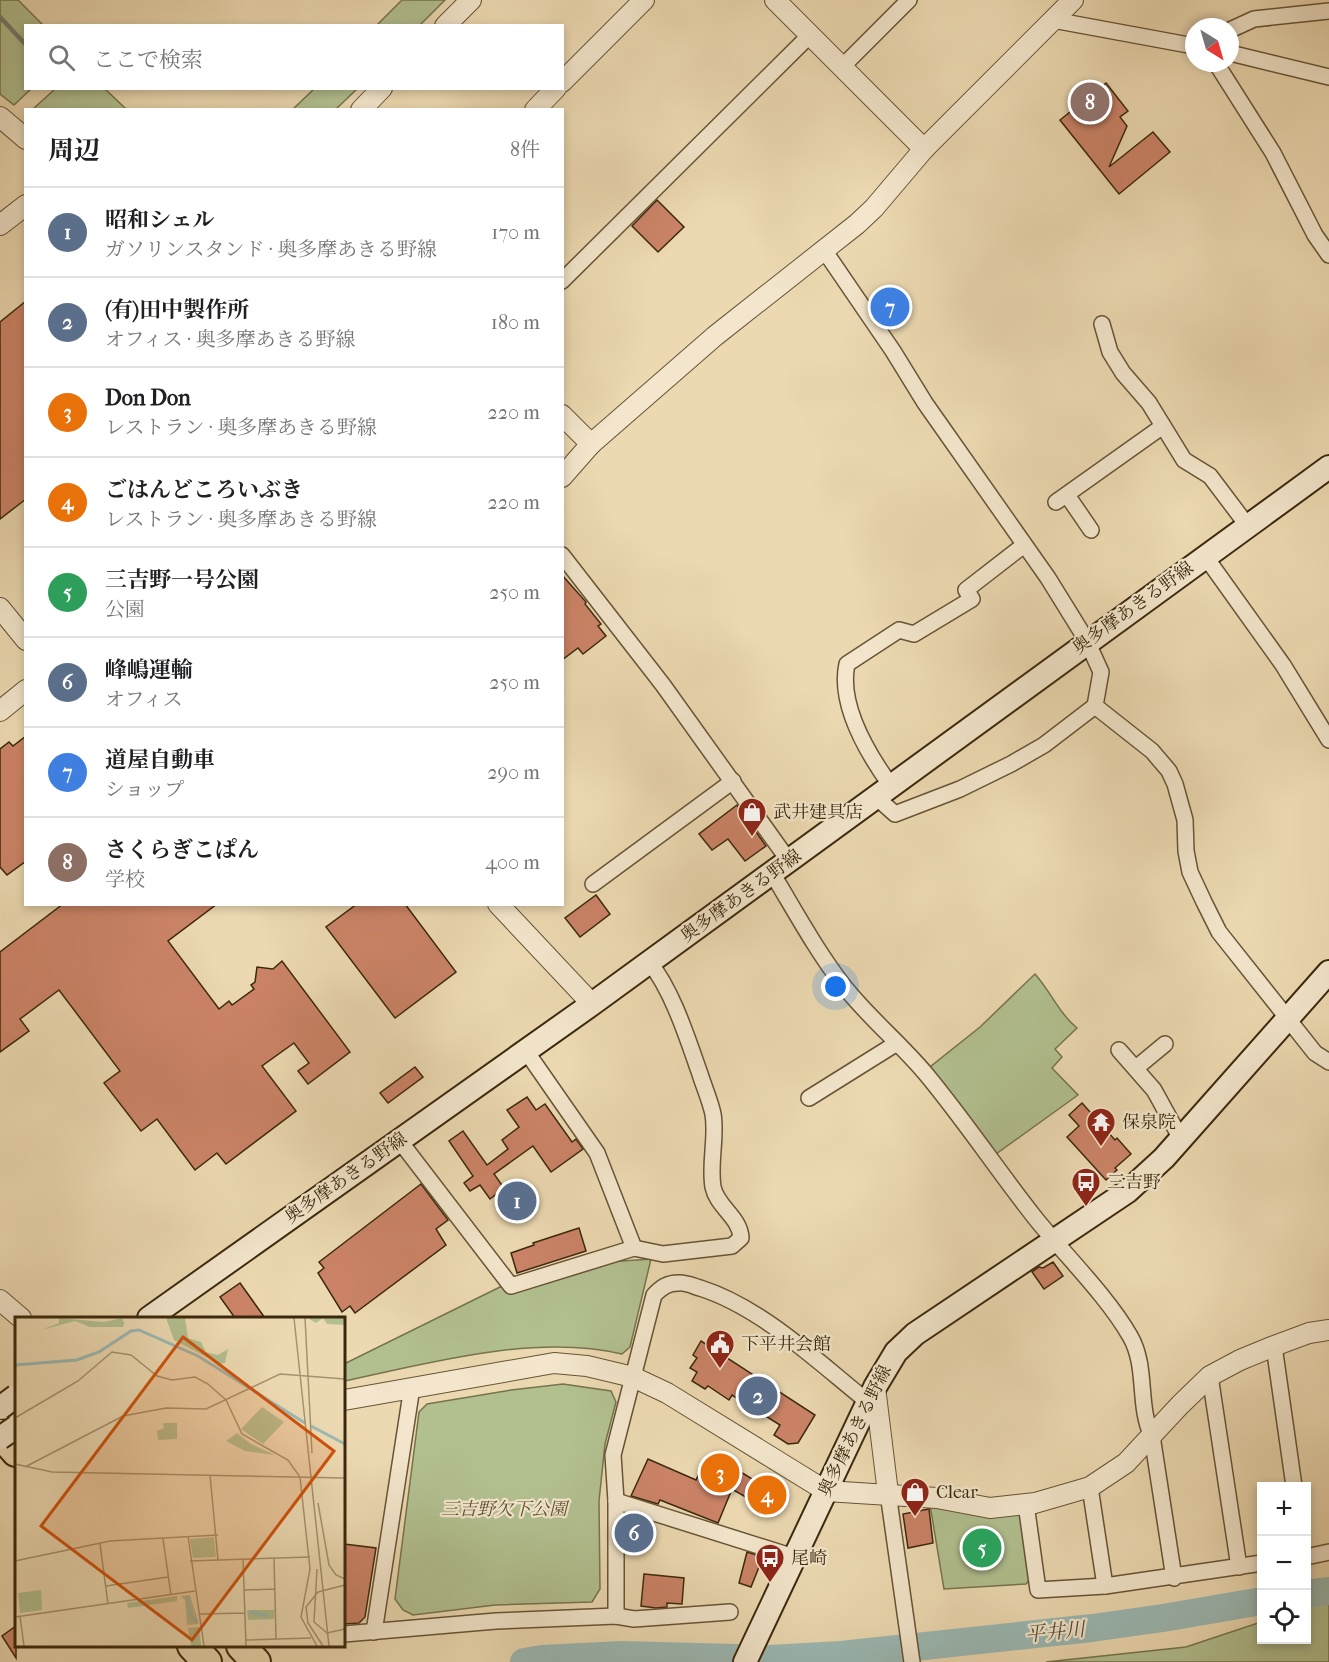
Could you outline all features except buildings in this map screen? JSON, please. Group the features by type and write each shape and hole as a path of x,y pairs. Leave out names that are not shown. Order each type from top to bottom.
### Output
{"highway":[{"path":"0,1392 15,1408"},
{"path":"0,1436 15,1451"},
{"path":"193,1647 207,1662"},
{"path":"242,1647 256,1662"}],"main road":[{"name":"奥多摩あきる野線","path":"150,1317 526,1052 1246,525 1329,467"},
{"name":"奥多摩あきる野線","path":"745,1662 871,1394 896,1352 906,1341 1128,1191 1164,1158 1329,972"},
{"path":"0,1407 15,1397"},
{"path":"0,1436 15,1428"}],"street":[{"path":"447,24 471,0"},
{"path":"564,80 644,0"},
{"path":"775,0 924,149"},
{"path":"564,475 591,444 715,336 874,208 924,149 1073,0"},
{"path":"842,67 903,2"},
{"path":"1239,26 1254,19 1329,11"},
{"path":"1053,20 1185,44"},
{"path":"564,279 810,34"},
{"path":"1239,55 1329,76"},
{"path":"1222,72 1273,153 1315,235 1329,255"},
{"path":"363,108 380,90"},
{"path":"537,108 554,90"},
{"path":"0,117 24,137"},
{"path":"0,225 24,207"},
{"path":"824,250 893,351 925,403 1048,578 1087,641 1101,672 1095,706 1044,746 960,789 895,814 884,792 880,770 849,706 844,674 847,664 899,630 914,634 972,599 966,590 1024,545"},
{"path":"1102,324 1110,352 1123,373 1149,403 1184,460 1210,476 1246,525"},
{"path":"564,417 591,444"},
{"path":"1091,530 1062,498 1163,426"},
{"path":"1205,556 1283,665 1329,740"},
{"path":"564,558 663,685 732,781 780,867 820,954 872,1020 925,1073 1130,1337 1141,1370 1145,1423 1152,1436 1174,1578"},
{"path":"0,608 24,638"},
{"path":"0,711 24,692"},
{"path":"1095,706 1152,751 1169,771 1185,820 1186,850 1190,872 1219,932 1315,1053 1329,1062"},
{"path":"593,884 732,781"},
{"path":"500,906 592,1004"},
{"path":"399,1140 512,1286 634,1248 663,1254 732,1246 741,1238 741,1228 713,1189 711,1154 714,1124 712,1113 686,1036 658,973 649,962"},
{"path":"809,1098 897,1043"},
{"path":"1136,1068 1165,1044"},
{"path":"1119,1050 1154,1090 1181,1139"},
{"path":"526,1052 597,1153 634,1248"},
{"path":"616,1616 616,1501 613,1455 654,1295 663,1286 680,1282 720,1295 746,1307 810,1355 871,1394 888,1493 912,1662"},
{"path":"0,1300 20,1317"},
{"path":"345,1400 554,1363 587,1366 633,1377 667,1393 826,1491 888,1493 937,1498 990,1508 1026,1504 1090,1487 1126,1463 1180,1405 1210,1377 1240,1360 1274,1346 1329,1330"},
{"path":"1274,1346 1293,1482"},
{"path":"1210,1377 1239,1567"},
{"path":"374,1632 412,1387"},
{"path":"1090,1487 1104,1586"},
{"path":"616,1501 794,1557"},
{"path":"1026,1504 1038,1590 1104,1586 1174,1578 1257,1564"},
{"path":"1311,1556 1329,1552"},
{"path":"345,1634 496,1621 616,1616 634,1619 730,1612"}],"green space":[{"path":"0,0 18,0 42,24 24,24 24,90 30,90 14,105 0,94"},
{"path":"402,0 445,0 421,24 378,24"},
{"path":"54,90 106,90 125,108 34,108"},
{"path":"313,90 356,90 337,108 294,108"},
{"path":"1035,974 1077,1028 1055,1049 1062,1057 1052,1068 1078,1095 996,1154 930,1067 980,1027"},
{"path":"651,1259 630,1347 622,1354 589,1348 519,1349 447,1359 345,1381 345,1364 502,1286 509,1294 608,1262"},
{"name":"三吉野欠下公園","path":"563,1384 611,1391 616,1402 605,1444 599,1501 600,1589 592,1602 495,1605 413,1615 403,1610 395,1599 419,1412 427,1404"},
{"path":"930,1505 1016,1513 1023,1517 1031,1578 1026,1584 944,1589"},
{"path":"1329,1604 1329,1662 1046,1662 1186,1647 1257,1623 1257,1644 1311,1644 1311,1605"}],"waterway":[{"path":"0,17 24,43"},
{"name":"平井川","path":"1311,1593 1329,1591"},
{"name":"平井川","path":"524,1662 622,1655 769,1659 841,1655 1092,1628 1257,1602"}],"place":[{"name":"さくらぎこぱん","path":"1090,102"},
{"name":"道屋自動車","path":"890,307"},
{"name":"武井建具店","path":"752,838"},
{"name":"保泉院","path":"1101,1148"},
{"name":"昭和シェル","path":"517,1201"},
{"name":"三吉野","path":"1086,1208"},
{"name":"下平井会館","path":"720,1370"},
{"name":"(有)田中製作所","path":"758,1396"},
{"name":"Don Don","path":"720,1473"},
{"name":"ごはんどころいぶき","path":"767,1495"},
{"name":"Clear","path":"915,1518"},
{"name":"峰嶋運輸","path":"634,1533"},
{"name":"三吉野一号公園","path":"982,1548"},
{"name":"尾崎","path":"770,1584"}]}
